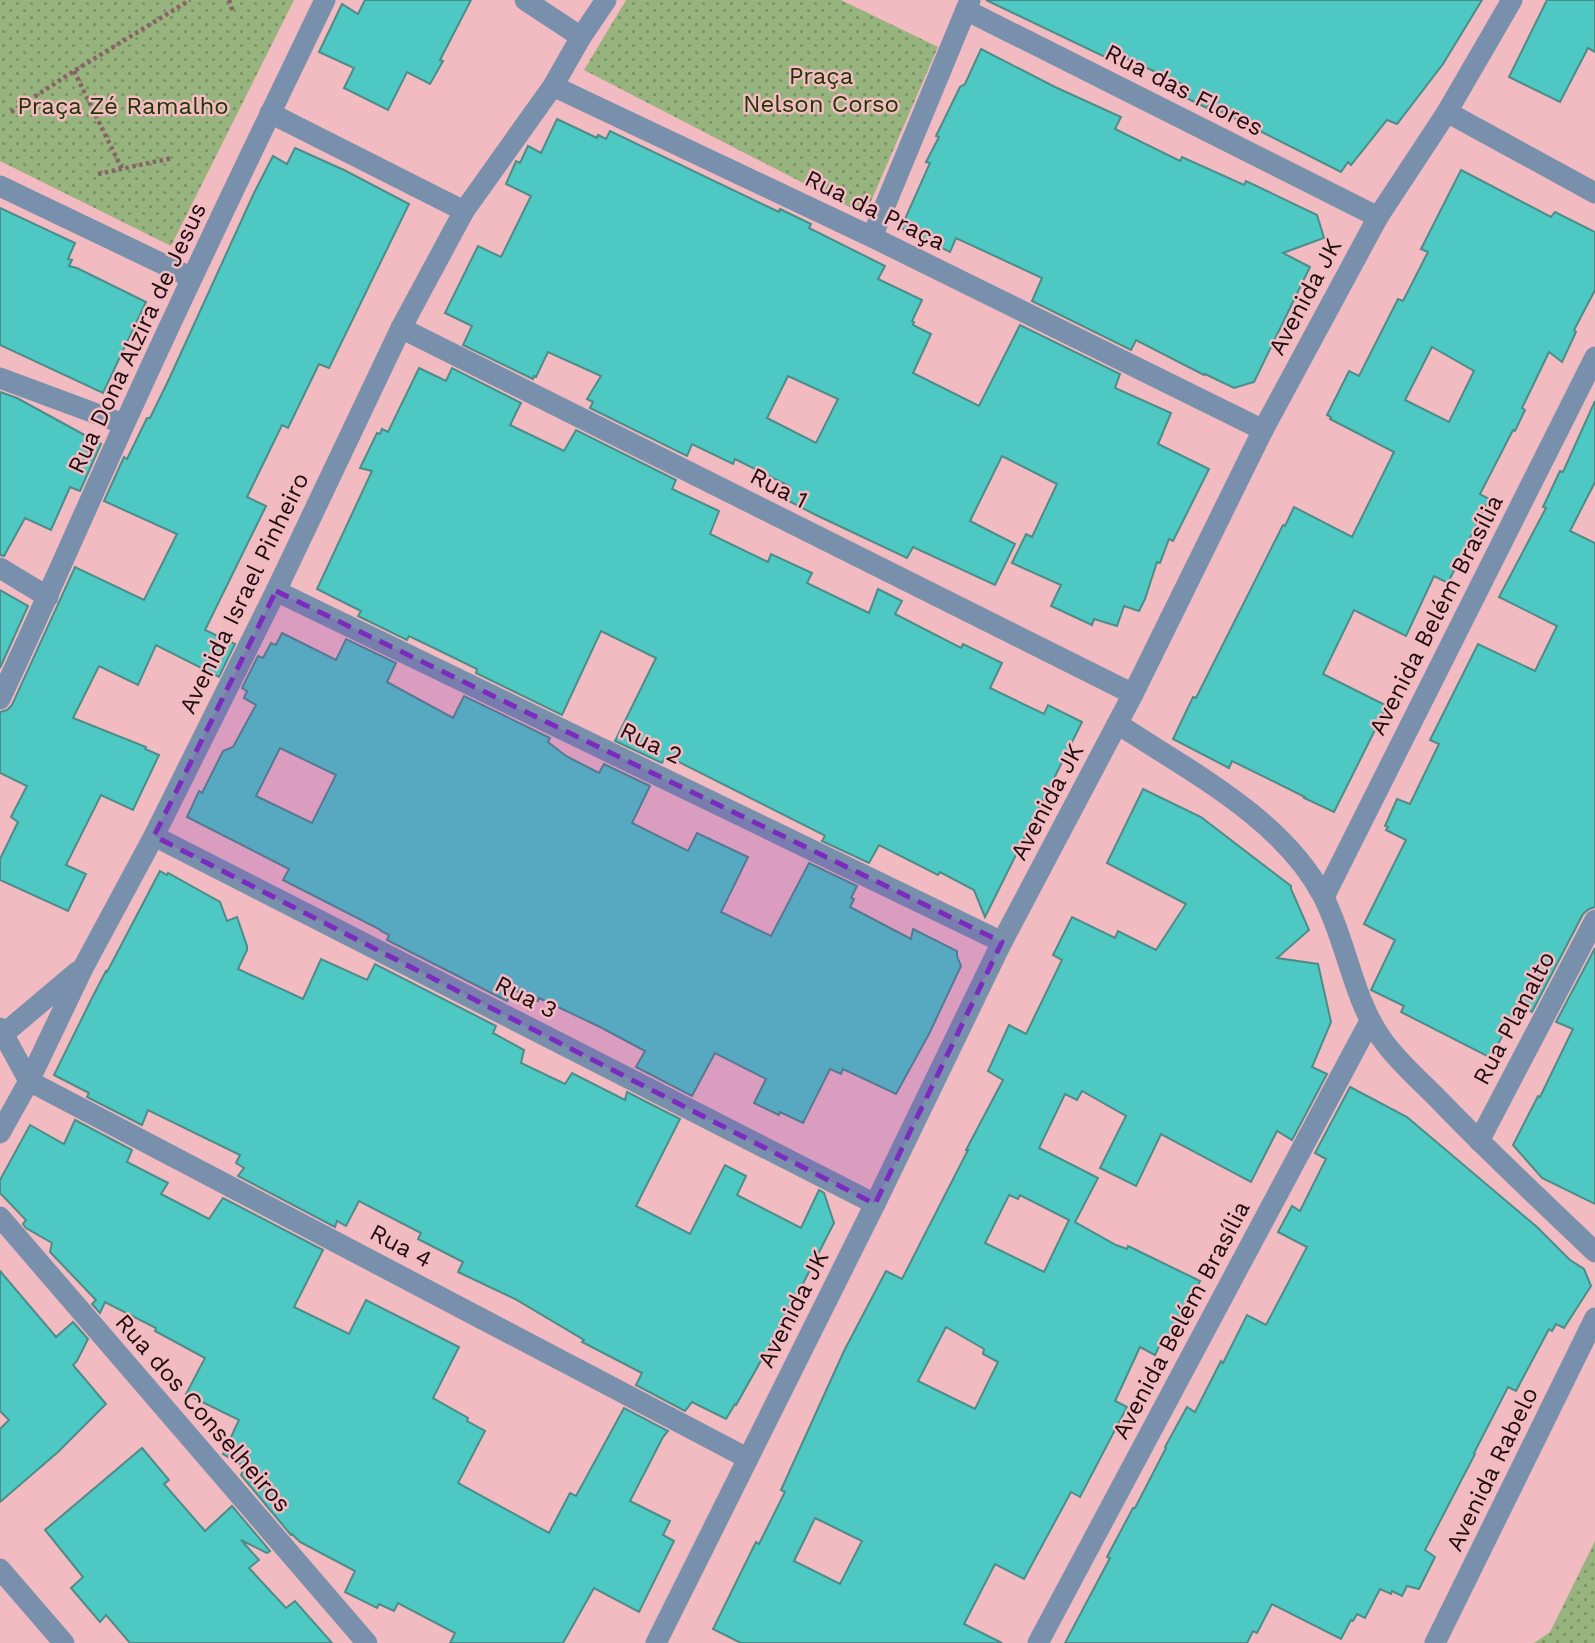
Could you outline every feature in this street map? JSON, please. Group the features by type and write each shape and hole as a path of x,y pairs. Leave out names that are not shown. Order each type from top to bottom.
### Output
{"street":[{"name":"Rua Dona Alzira de Jesus","path":"0,699 124,424 325,0"},
{"path":"525,0 581,37"},
{"path":"553,86 606,0"},
{"name":"Avenida JK","path":"656,1643 1002,942 1118,724 1263,430 1378,217 1447,112 1512,0"},
{"path":"873,237 968,5"},
{"name":"Rua das Flores","path":"968,5 1378,217"},
{"name":"Rua da Praça","path":"553,86 873,237 1263,430"},
{"name":"Avenida Israel Pinheiro","path":"0,1133 29,1081 84,966 154,836 276,592 401,328 464,211 553,86"},
{"path":"1447,112 1595,193"},
{"path":"271,113 464,211"},
{"path":"0,186 192,278"},
{"name":"Rua 1","path":"401,328 1133,694"},
{"name":"Avenida Belém Brasília","path":"1324,897 1590,379 1595,356"},
{"path":"0,378 124,424"},
{"path":"0,568 48,597"},
{"name":"Rua 2","path":"276,592 1002,942"},
{"path":"1118,724 1228,796 1293,852 1324,897 1370,1021 1385,1043 1479,1141 1595,1252"},
{"name":"Rua 3","path":"154,836 875,1204"},
{"name":"Rua Planalto","path":"1479,1141 1595,920"},
{"path":"29,1081 1,1033 84,966"},
{"name":"Avenida Belém Brasília","path":"1038,1643 1370,1021"},
{"name":"Rua 4","path":"29,1081 747,1458"},
{"name":"Rua dos Conselheiros","path":"0,1217 367,1643"},
{"name":"Avenida Rabelo","path":"1435,1643 1595,1318"},
{"path":"0,1569 64,1643"}],"path":[{"path":"11,112 190,0"},
{"path":"229,0 233,12"},
{"path":"74,71 122,169"},
{"path":"98,174 172,158"}],"highlighted area":[{"path":"276,591 1002,942 875,1204 154,836"}],"green space":[{"name":"Praça Zé Ramalho","path":"0,0 294,0 171,246 0,161"},
{"name":"Praça Nelson Corso","path":"626,0 841,0 938,47 865,215 584,70"},
{"path":"1595,1541 1595,1643 1534,1643 1550,1632"}],"building":[{"path":"365,0 471,0 430,84 407,72 388,110 344,88 354,68 319,52 342,4 358,14"},
{"path":"986,0 1482,0 1443,64 1397,124 1387,120 1351,165 1348,162 1341,172 1208,105 1207,108 1176,93 1182,84 1110,51 1107,58"},
{"path":"1547,0 1595,0 1595,52 1588,48 1560,102 1509,77"},
{"path":"981,49 1121,117 1115,129 1180,161 1182,157 1244,185 1246,181 1317,215 1324,238 1283,253 1310,267 1254,382 1234,388 1136,340 1131,350 1032,301 1042,278 956,238 950,252 901,228 930,163 926,162 939,137 936,136"},
{"path":"557,119 597,138 598,135 606,139 610,131 779,212 780,209 811,224 809,228 885,266 878,279 922,300 912,321 913,325 931,334 913,373 979,406 1020,325 1120,374 1115,388 1171,413 1158,444 1209,469 1173,541 1169,539 1160,563 1157,562 1139,611 1124,606 1117,626 1094,619 1092,625 1051,606 1061,585 1012,563 1026,534 1032,537 1057,484 1002,456 970,521 1015,544 995,585 913,547 907,558 816,515 783,498 789,486 735,459 733,464 692,444 687,456 590,408 593,402 587,399 601,376 548,352 533,379 463,345 472,326 445,313 478,246 501,257 531,196 506,184 516,161 520,163 528,146 541,153","holes":["788,376 838,399 816,443 767,418"]},
{"path":"295,148 409,204 329,368 319,364 288,428 282,425 247,497 266,506 205,630 235,644 219,677 156,645 138,685 99,666 73,718 146,747 145,749 159,755 133,810 101,795 66,865 86,874 68,911 0,880 0,859 18,822 11,817 27,786 0,773 0,712 12,705 75,567 144,600 177,534 104,501 124,457 127,459 147,418 150,418 273,156 287,164"},
{"path":"1461,170 1551,217 1555,212 1595,232 1595,290 1574,330 1576,332 1562,362 1549,352 1522,408 1525,410 1515,431 1513,430 1480,494 1489,499 1448,583 1434,576 1406,636 1354,610 1323,674 1387,706 1334,812 1232,761 1229,768 1173,739 1294,507 1352,537 1394,452 1327,415 1349,371 1359,376 1398,299 1403,301 1428,252 1421,249","holes":["1432,347 1474,371 1449,422 1405,400"]},
{"path":"0,208 75,243 68,259 72,260 69,266 146,302 103,393 0,345"},
{"path":"419,368 446,381 452,368 521,403 510,425 564,451 576,430 676,480 672,489 719,511 710,534 768,562 771,554 812,573 807,583 869,613 878,589 902,601 895,614 961,648 963,644 1002,663 990,688 1044,714 1048,705 1082,722 985,917 974,890 940,872 938,875 879,845 869,863 822,841 825,836 822,834 669,757 665,757 662,763 615,741 656,658 601,631 562,715 476,673 477,669 434,648 409,636 407,640 358,616 361,611 317,589 372,471 360,468 377,433 380,434 382,429 388,432"},
{"path":"0,392 17,398 101,444 80,491 70,487 51,530 25,518 4,556 0,555"},
{"path":"1595,401 1595,482 1570,531 1595,543 1595,907 1583,914 1532,1012 1518,1005 1491,1058 1401,1012 1404,1006 1371,990 1395,940 1364,924 1406,840 1386,830 1388,827 1385,826 1397,799 1410,804 1439,744 1430,740 1478,644 1535,671 1557,626 1499,597 1546,508 1543,507 1560,471 1563,472"},
{"path":"0,590 28,606 0,668"},
{"path":"282,633 336,660 346,639 396,663 387,682 453,718 464,696 550,738 548,742 566,756 599,773 604,764 650,786 632,823 688,851 697,833 748,857 721,912 771,936 809,863 857,886 850,907 911,939 913,929 957,951 961,966 929,1034 896,1094 843,1069 841,1074 830,1069 803,1123 754,1103 766,1079 715,1053 692,1096 636,1067 645,1051 539,998 538,1001 512,989 507,1001 387,940 389,935 381,930 283,880 289,869 187,817 223,751 233,747 256,705 244,698 247,691 242,688 258,656 263,658 271,643 276,645","holes":["280,748 336,775 312,823 256,796"]},
{"path":"1143,789 1201,817 1291,886 1309,930 1277,958 1318,964 1331,1022 1312,1067 1327,1074 1292,1140 1277,1131 1251,1182 1161,1134 1136,1186 1100,1168 1126,1116 1082,1091 1077,1100 1065,1094 1039,1148 1098,1178 1075,1222 1116,1245 1127,1249 1128,1246 1200,1281 1169,1338 1164,1336 1155,1355 1140,1347 1115,1401 1127,1407 1080,1497 1071,1492 1024,1579 995,1564 964,1624 1002,1643 741,1643 713,1629 756,1542 759,1544 785,1492 781,1490 844,1351 886,1271 902,1279 968,1150 1003,1080 988,1071 1009,1025 1026,1034 1062,960 1053,955 1072,917 1115,938 1118,931 1156,950 1186,904 1107,863","holes":["1009,1195 1018,1199 1020,1195 1069,1220 1044,1272 985,1243","946,1327 984,1349 983,1354 998,1362 975,1409 918,1381","815,1518 862,1541 840,1584 794,1561"]},
{"path":"160,871 220,902 227,921 237,917 247,946 238,969 303,999 321,959 367,980 375,964 496,1026 493,1033 524,1050 521,1063 565,1084 572,1073 625,1100 627,1092 680,1119 636,1206 690,1234 725,1165 746,1176 737,1195 801,1228 819,1190 824,1193 834,1223 772,1344 726,1419 692,1402 685,1411 636,1385 642,1373 582,1342 584,1340 515,1299 458,1272 463,1262 418,1239 421,1233 359,1201 346,1226 337,1221 335,1227 238,1176 244,1168 236,1163 240,1155 148,1110 142,1125 87,1097 89,1093 54,1075"},
{"path":"1595,948 1595,1204 1542,1178 1513,1145 1573,1029 1556,1022"},
{"path":"1350,1087 1407,1117 1537,1227 1570,1260 1584,1269 1591,1286 1564,1328 1556,1324 1552,1331 1549,1329 1516,1391 1508,1387 1425,1550 1435,1557 1419,1589 1407,1586 1402,1596 1380,1589 1365,1618 1357,1614 1341,1639 1272,1604 1257,1633 1253,1631 1247,1643 1065,1643 1110,1558 1107,1557 1187,1407 1195,1412 1247,1315 1266,1325 1307,1247 1278,1232 1292,1206 1300,1211 1326,1159 1315,1153"},
{"path":"75,1120 132,1150 127,1162 168,1183 161,1194 209,1219 223,1198 323,1250 294,1307 349,1334 366,1300 459,1347 433,1398 485,1431 458,1483 549,1533 570,1493 576,1496 624,1408 668,1431 630,1501 670,1521 663,1535 674,1541 639,1612 594,1588 563,1643 450,1643 455,1633 398,1603 394,1611 379,1604 377,1608 345,1592 355,1571 291,1535 241,1475 245,1467 223,1454 239,1420 186,1394 205,1358 155,1331 156,1328 105,1302 100,1313 92,1304 96,1300 50,1252 52,1243 26,1228 23,1224 26,1220 0,1193 0,1180 30,1125 64,1144"},
{"path":"0,1271 56,1337 73,1322 88,1339 73,1365 106,1404 58,1452 0,1502 0,1429 9,1420 0,1411"},
{"path":"142,1448 169,1480 164,1484 205,1531 232,1506 270,1551 267,1553 241,1540 259,1560 249,1568 286,1608 295,1601 332,1643 130,1643 106,1615 100,1622 71,1588 83,1577 45,1530"}]}
